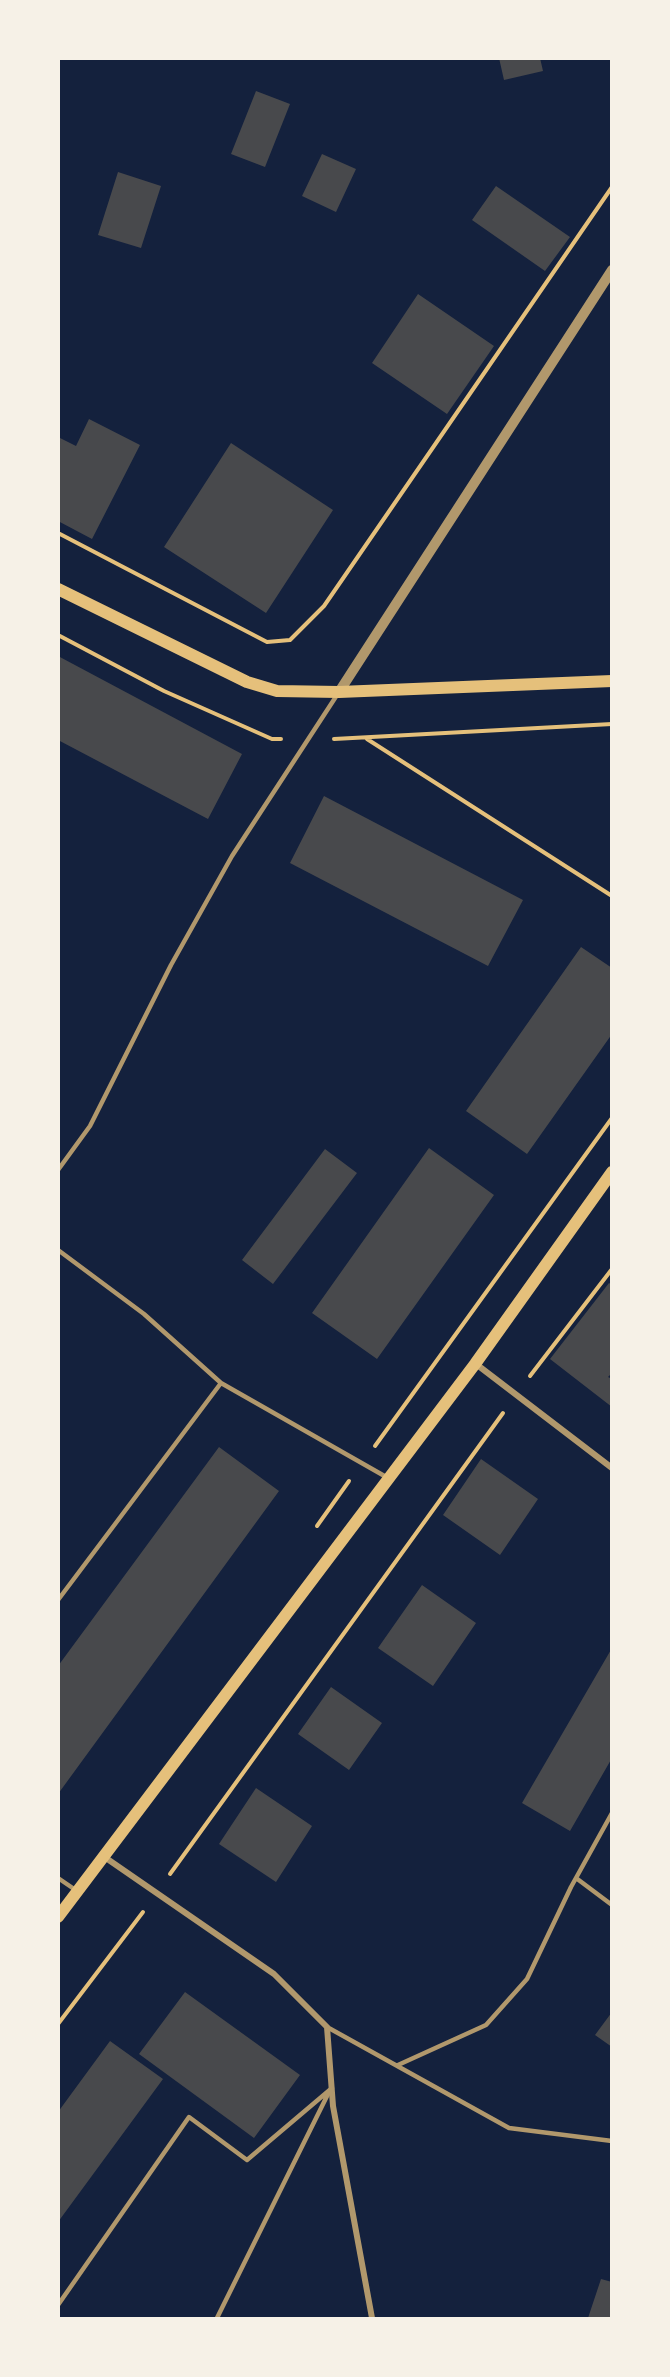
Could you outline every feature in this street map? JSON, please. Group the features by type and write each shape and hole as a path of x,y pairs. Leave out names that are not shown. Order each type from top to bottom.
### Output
{"main road":[{"path":"58,589 247,682 277,691 339,692 612,681"},
{"path":"58,1917 475,1364 612,1172"}],"street":[{"path":"339,692 612,270"},
{"path":"475,1364 612,1468"},
{"path":"103,1856 274,1974 327,2027 333,2106 372,2319"}],"lane":[{"path":"58,1170 90,1126 171,965 232,856 339,692"},
{"path":"58,1250 144,1314 221,1383 361,1465 388,1478"},
{"path":"58,1600 221,1383"},
{"path":"398,2066 486,2025 526,1979 576,1878 612,1813"},
{"path":"58,1878 77,1891"},
{"path":"576,1878 612,1905"},
{"path":"327,2027 509,2128 612,2141"},
{"path":"58,2305 189,2117 247,2160 332,2088"},
{"path":"217,2319 332,2088"}],"path":[{"path":"58,533 267,642 290,640 324,606 612,187"},
{"path":"58,635 164,691 272,739"},
{"path":"612,724 366,739 612,896"},
{"path":"312,1532 612,1118"},
{"path":"58,2024 157,1893 516,1395 612,1269"}],"building":[{"path":"499,58 540,58 543,71 504,80"},
{"path":"256,91 290,104 265,167 231,154"},
{"path":"322,154 356,169 336,212 302,196"},
{"path":"118,172 161,186 141,248 98,235"},
{"path":"496,186 570,237 545,271 472,220"},
{"path":"418,294 494,346 447,414 372,363"},
{"path":"89,419 140,445 92,539 58,521 58,437 76,446"},
{"path":"231,443 333,510 266,613 164,547"},
{"path":"58,656 242,754 208,819 58,740"},
{"path":"324,796 523,900 488,966 290,863"},
{"path":"581,947 612,968 612,1034 527,1154 466,1111"},
{"path":"429,1148 494,1195 377,1359 312,1313"},
{"path":"325,1149 357,1173 273,1284 242,1260"},
{"path":"609,1283 612,1285 612,1373 608,1377 612,1379 612,1407 550,1359"},
{"path":"219,1447 279,1491 58,1794 58,1666"},
{"path":"481,1459 538,1499 500,1555 443,1515"},
{"path":"422,1585 476,1623 433,1686 378,1648"},
{"path":"612,1648 612,1758 570,1831 522,1803"},
{"path":"331,1687 382,1723 349,1770 298,1734"},
{"path":"256,1788 312,1826 276,1882 219,1844"},
{"path":"185,1992 300,2075 254,2138 139,2054"},
{"path":"612,2012 612,2047 595,2035"},
{"path":"110,2041 163,2079 58,2222 58,2112"},
{"path":"601,2279 612,2282 612,2318 588,2318"}]}
